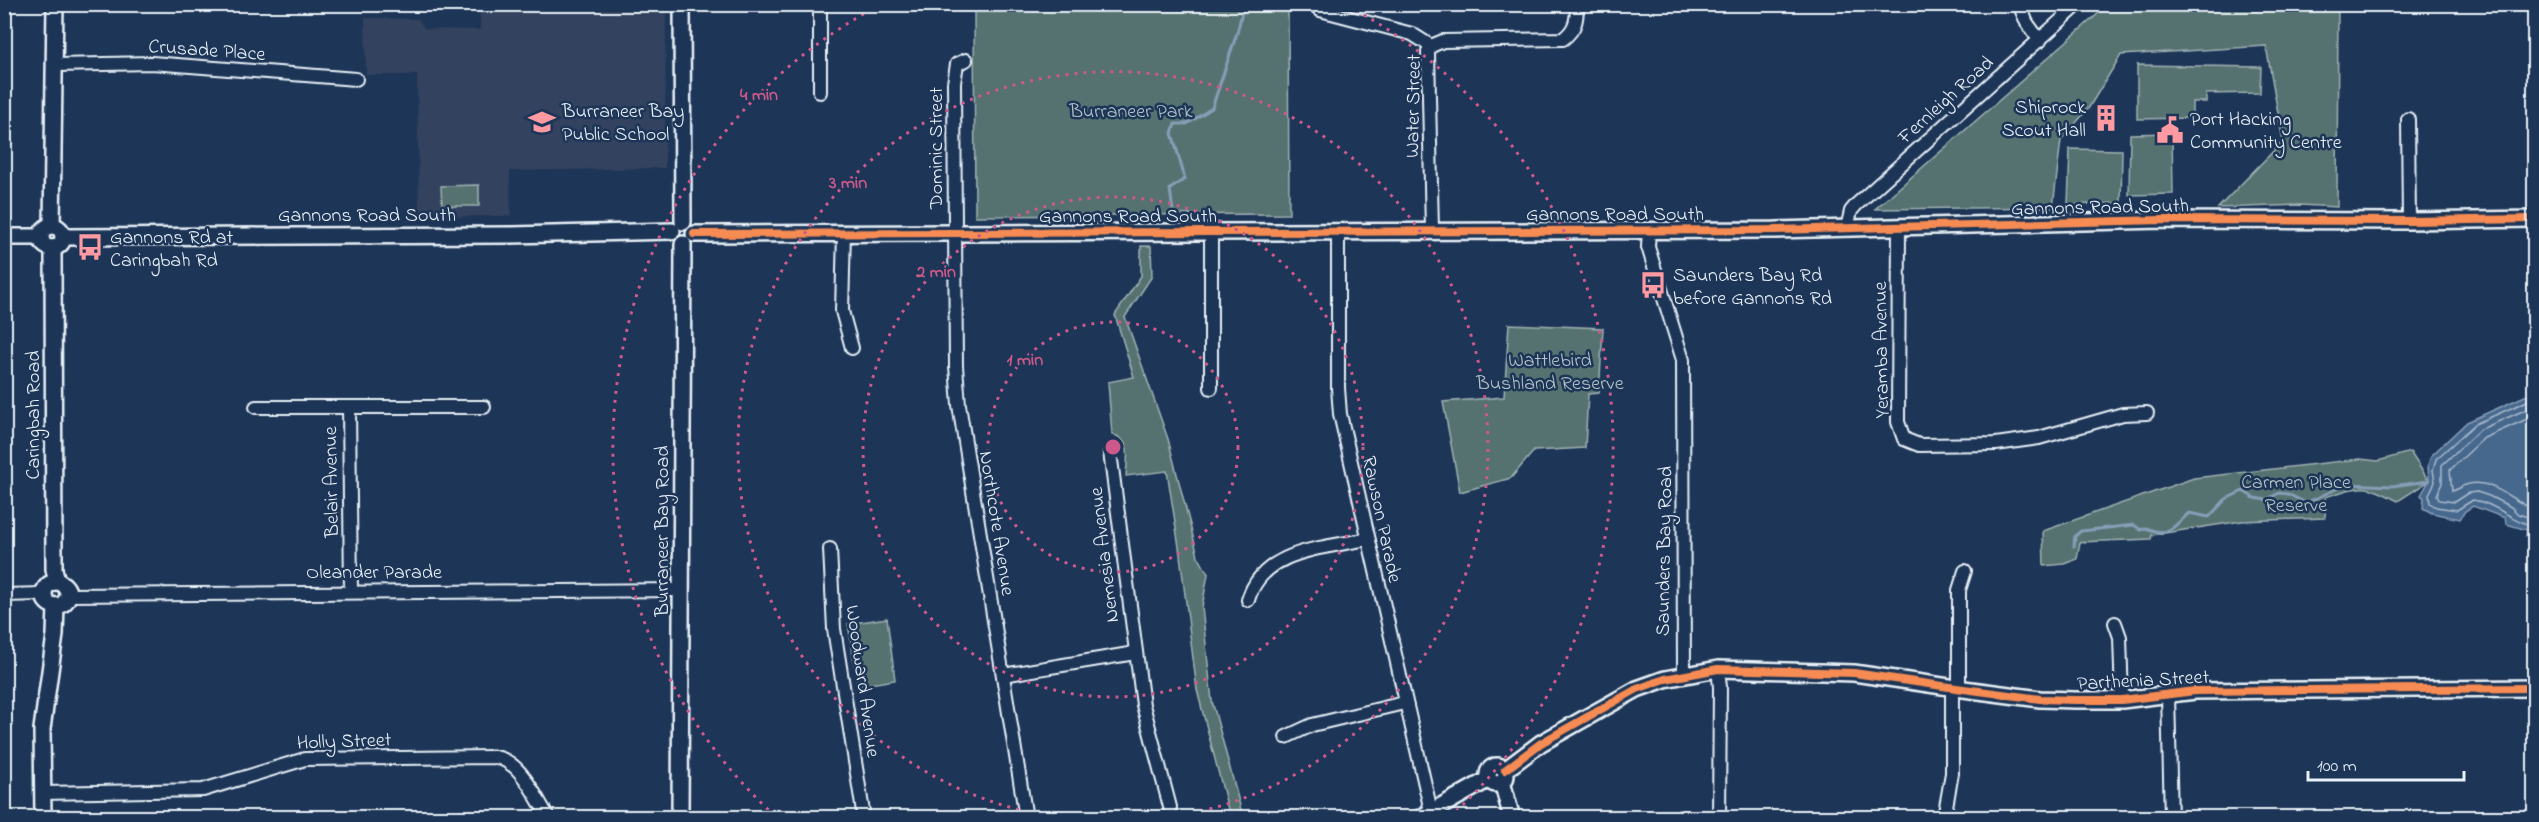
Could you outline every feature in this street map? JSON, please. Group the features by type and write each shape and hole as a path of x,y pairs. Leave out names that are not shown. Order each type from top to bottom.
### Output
{"street":[{"name":"Caringbah Road","path":"55,4 52,237 54,569 57,582"},
{"path":"677,226 690,224 694,234 692,240 683,244 676,242 681,4"},
{"path":"820,4 820,92"},
{"path":"1314,4 1320,10 1412,34 1431,46"},
{"name":"Water Street","path":"1432,230 1428,52 1431,46 1443,41 1563,39 1572,32 1576,20 1577,4"},
{"path":"2019,4 2040,41"},
{"name":"Fernleigh Road","path":"1847,228 1851,211 1856,205 2079,4"},
{"name":"Dominic Street","path":"955,233 954,83 958,62"},
{"name":"Crusade Place","path":"56,65 152,63 356,79"},
{"path":"2408,119 2409,221"},
{"name":"Gannons Road South","path":"694,234 1775,230 2162,220 2535,219"},
{"name":"Gannons Road South","path":"4,237 523,235 677,226"},
{"name":"Yeramba Avenue","path":"1899,227 1898,422 1904,439 1919,446 1996,444 2039,438 2123,414 2147,413"},
{"name":"Saunders Bay Road","path":"1649,229 1648,247 1683,360 1684,674"},
{"name":"Rawson Parade","path":"1338,230 1340,414 1404,703 1425,814"},
{"path":"1210,231 1211,388"},
{"path":"844,232 842,305 852,348"},
{"name":"Northcote Avenue","path":"955,233 956,366 960,405 1026,818"},
{"name":"Burraneer Bay Road","path":"680,818 683,244"},
{"name":"Belair Avenue","path":"256,407 484,407"},
{"name":"Belair Avenue","path":"349,408 351,591"},
{"name":"Nemesia Avenue","path":"1110,452 1143,705 1170,807"},
{"path":"1248,600 1259,575 1272,564 1287,557 1367,539"},
{"name":"Woodward Avenue","path":"830,549 834,629 864,818"},
{"path":"1944,818 1952,773 1952,693 1959,682 1959,590 1965,571"},
{"path":"57,582 63,585 68,594 64,602 56,606 48,602 44,594 47,585 57,582"},
{"name":"Oleander Parade","path":"68,594 682,590"},
{"path":"4,595 44,594"},
{"path":"43,818 42,729 55,636 56,606"},
{"path":"2115,623 2120,637 2122,700"},
{"path":"1003,675 1135,653"},
{"path":"1718,669 1720,687 1719,818"},
{"name":"Parthenia Street","path":"1684,674 1718,669 1854,673 2040,699 2122,700 2195,692 2535,688"},
{"path":"1425,814 1498,777 1541,743 1607,704 1651,683 1684,674"},
{"path":"2168,694 2170,818"},
{"path":"1286,737 1312,725 1404,703"},
{"name":"Holly Street","path":"42,793 203,790 305,759 494,757 506,759 515,766 549,818"},
{"path":"1498,777 1512,818"}],"shaded area":[{"name":"Burraneer Bay Public School","path":"480,5 666,5 665,168 510,171 511,216 419,217 417,75 366,75 365,18 418,19 425,29 480,30"}],"green space":[{"name":"Burraneer Park","path":"974,5 1288,5 1289,214 975,216"},
{"path":"2108,5 2338,5 2337,207 2299,205 2218,208 2283,141 2266,46 2121,55 2088,109 2061,140 2053,207 1875,209"},
{"path":"2137,65 2261,67 2260,93 2206,94 2206,102 2192,102 2192,118 2137,119"},
{"path":"2172,133 2173,194 2129,195 2130,134"},
{"path":"2070,149 2122,150 2121,203 2068,205"},
{"path":"479,185 479,206 442,206 441,186"},
{"path":"1141,246 1151,246 1152,276 1125,317 1168,439 1198,556 1208,574 1202,607 1212,701 1243,817 1230,817 1197,690 1167,471 1126,476 1128,457 1126,446 1119,437 1112,434 1108,382 1134,377 1115,315 1141,276"},
{"name":"Wattlebird Bushland Reserve","path":"1509,324 1603,328 1599,393 1588,394 1585,448 1534,451 1511,478 1460,492 1443,402 1504,397"},
{"name":"Carmen Place Reserve","path":"2410,452 2429,481 2398,501 2378,491 2356,488 2326,497 2325,518 2242,521 2152,535 2151,539 2080,542 2077,559 2064,564 2044,566 2043,531 2194,478 2360,459 2378,461"},
{"path":"887,618 895,680 858,686 848,624"}],"water":[{"path":"2534,392 2534,539 2526,537 2527,530 2506,524 2505,518 2473,506 2465,511 2460,519 2432,513 2423,508 2424,498 2421,495 2429,481 2428,465 2431,456 2467,422"}],"waterway":[{"path":"1174,219 1170,189 1185,179 1172,133 1175,124 1187,124 1212,108 1237,33 1244,4"},
{"path":"2074,546 2075,536 2081,531 2134,525 2141,530 2146,528 2160,532 2170,530 2189,513 2209,517 2226,499 2243,491 2254,498 2266,500 2279,493 2288,494 2306,503 2347,484 2392,486 2429,481"}],"cycle path":[{"path":"694,234 1775,230 2162,220 2534,219"},
{"path":"1505,770 1541,743 1637,689 1665,679 1718,669 1854,673 2040,699 2075,700 2122,700 2195,691 2534,688"}],"place":[{"name":"Shiprock Scout Hall","path":"2106,118"},
{"name":"Burraneer Bay Public School","path":"542,122"},
{"name":"Port Hacking Community Centre","path":"2170,130"},
{"name":"Gannons Rd at Caringbah Rd","path":"90,247"},
{"name":"Saunders Bay Rd before Gannons Rd","path":"1653,285"}]}
